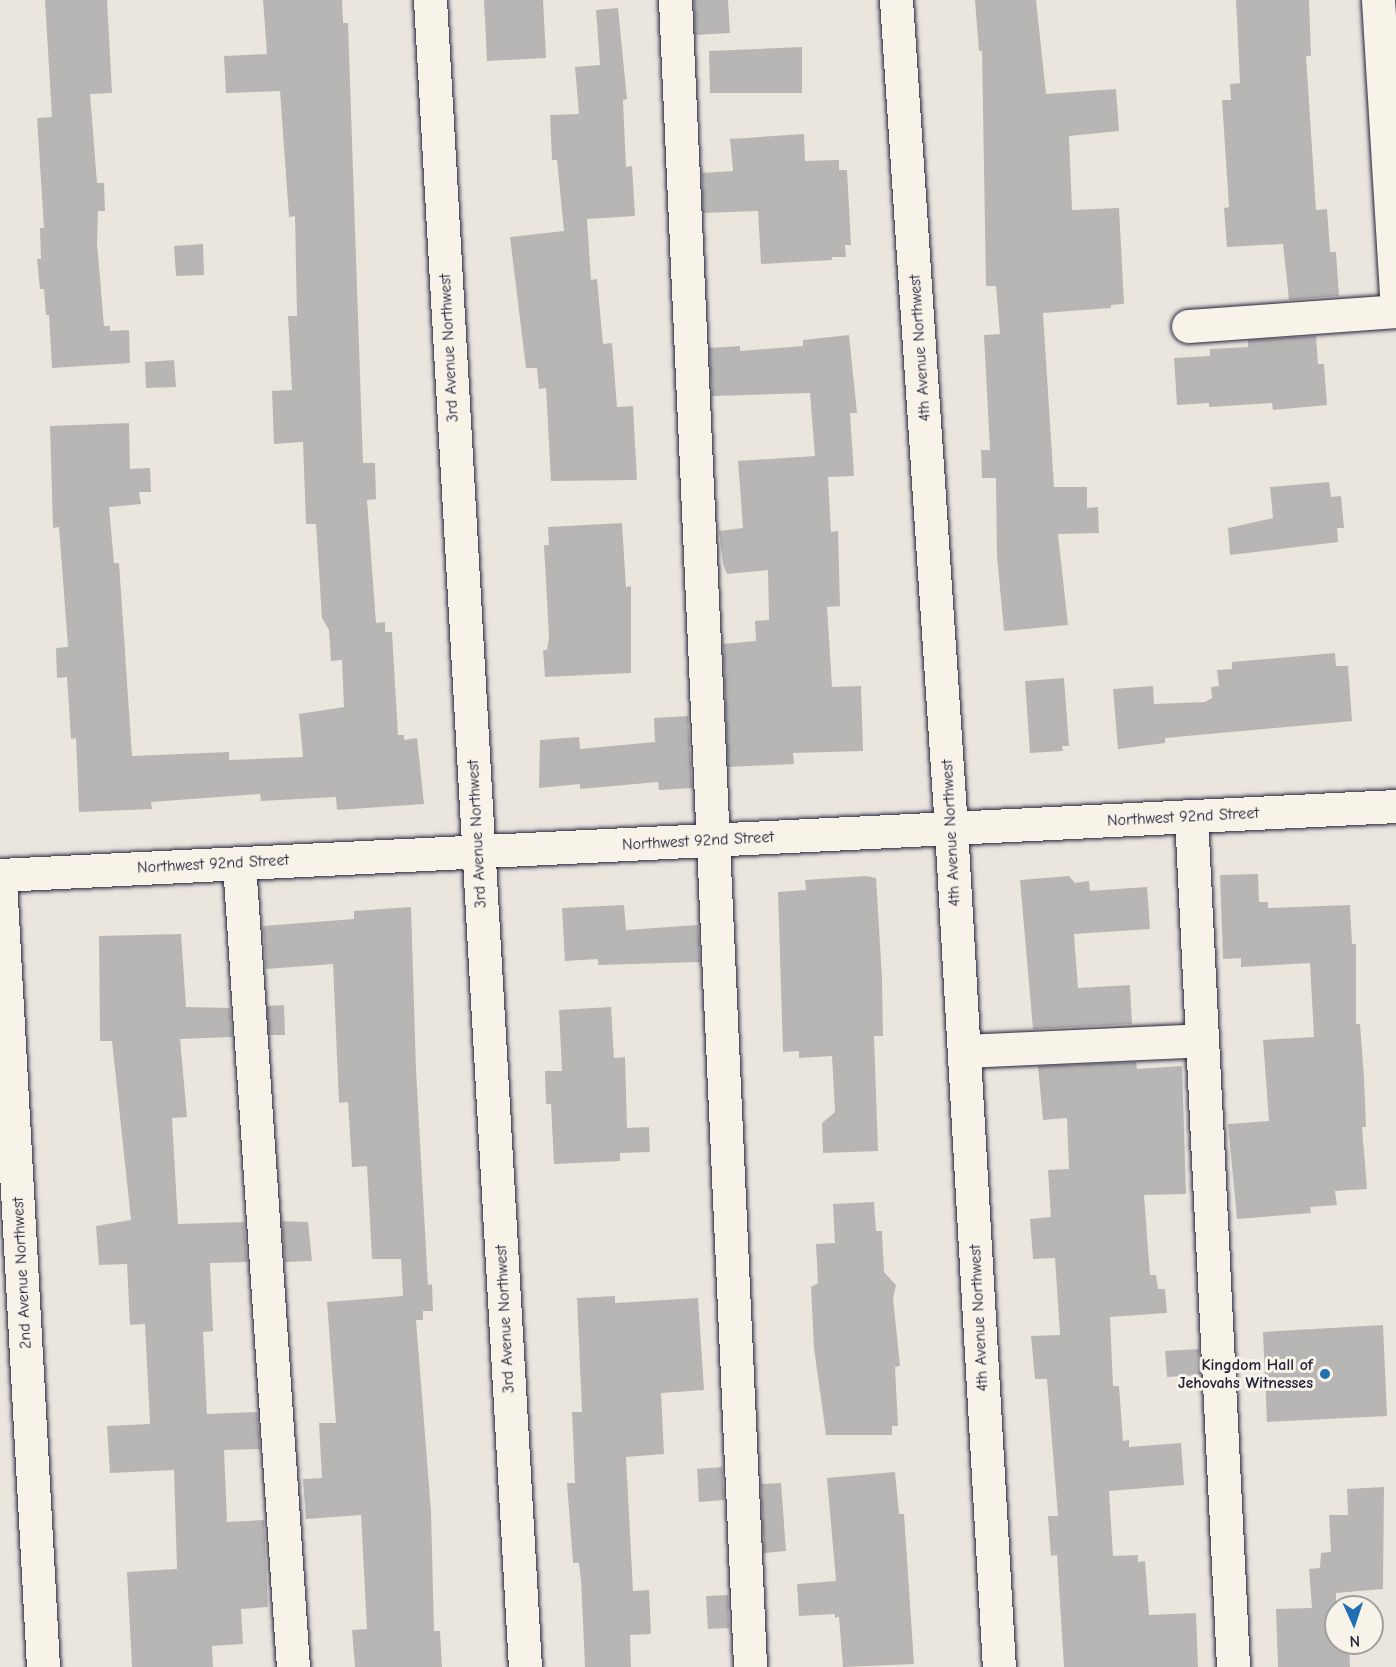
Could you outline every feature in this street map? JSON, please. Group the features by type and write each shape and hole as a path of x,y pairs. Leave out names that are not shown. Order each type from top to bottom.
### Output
{"street":[{"name":"3rd Avenue Northwest","path":"430,0 525,1667"},
{"path":"675,0 750,1667"},
{"name":"4th Avenue Northwest","path":"896,0 951,828 999,1667"},
{"path":"1378,0 1396,298"},
{"path":"1188,326 1396,311"},
{"name":"Northwest 92nd Street","path":"0,875 1396,806"},
{"path":"1191,816 1233,1667"},
{"path":"239,863 293,1667"},
{"name":"2nd Avenue Northwest","path":"0,880 43,1667"},
{"path":"964,1052 1202,1040"}],"building":[{"path":"45,0 107,0 112,93 90,94 97,183 104,183 105,211 98,211 97,243 104,326 110,326 110,331 129,330 130,363 52,368 49,315 46,315 44,289 40,289 37,259 41,259 40,228 44,228 37,118 52,117"},
{"path":"263,0 342,0 343,23 348,23 363,463 375,463 376,499 367,500 376,623 385,622 385,632 392,632 398,735 404,735 404,740 417,738 424,804 337,810 336,797 261,801 260,794 151,802 152,809 79,812 76,738 71,739 67,677 57,678 56,648 68,647 59,527 53,528 50,426 129,423 130,469 150,468 151,492 139,492 141,504 109,507 114,563 119,563 132,756 229,752 229,760 303,757 299,714 344,707 342,660 331,661 329,630 322,618 316,524 306,524 303,442 274,444 272,391 292,390 288,316 297,316 295,216 289,217 280,91 226,93 224,56 267,54"},
{"path":"484,0 543,0 546,58 487,61"},
{"path":"694,0 728,0 730,33 695,35"},
{"path":"975,0 1036,0 1046,94 1116,89 1119,131 1069,136 1072,210 1119,208 1124,304 1111,305 1111,308 1043,313 1054,487 1087,487 1087,508 1098,507 1099,533 1058,534 1068,625 1004,631 997,556 996,478 982,478 981,450 990,450 984,335 1000,334 996,286 986,286 982,51 979,51"},
{"path":"1236,0 1309,0 1311,56 1306,56 1316,210 1327,209 1330,252 1336,252 1339,296 1289,300 1283,244 1227,247 1224,208 1229,207 1222,100 1231,100 1230,84 1240,83"},
{"path":"618,8 627,99 623,100 626,167 632,166 635,216 587,219 591,280 597,279 603,344 612,343 617,407 633,406 637,480 551,481 546,388 539,389 537,368 526,368 510,237 564,231 557,160 552,160 550,115 579,114 575,67 600,65 596,10"},
{"path":"802,47 802,93 710,93 709,51"},
{"path":"804,134 805,161 839,160 839,170 847,170 851,245 845,245 846,257 832,257 832,260 761,264 758,211 703,213 702,173 733,171 730,139"},
{"path":"203,244 204,275 176,276 174,246"},
{"path":"849,335 857,413 850,413 854,476 828,477 831,532 838,531 840,606 827,607 832,687 861,686 863,751 793,753 794,764 728,767 723,644 756,641 755,621 769,620 768,570 727,574 723,564 719,531 743,528 738,461 815,456 810,393 712,396 709,348 740,346 740,351 803,346 803,340"},
{"path":"1316,336 1318,364 1324,364 1327,405 1273,410 1272,403 1209,407 1209,403 1177,405 1174,358 1210,356 1210,349 1248,347 1248,340"},
{"path":"174,360 176,387 146,388 145,362"},
{"path":"1329,482 1331,497 1341,496 1344,528 1337,528 1338,542 1230,555 1228,528 1273,518 1270,487"},
{"path":"622,523 626,587 631,586 631,673 545,677 543,650 547,650 549,637 544,545 549,545 548,527"},
{"path":"1335,653 1336,666 1348,666 1352,721 1165,738 1165,743 1118,749 1113,689 1153,686 1154,704 1205,702 1212,698 1211,687 1219,686 1217,670 1232,669 1232,662"},
{"path":"1064,678 1069,746 1062,746 1063,751 1030,753 1025,681"},
{"path":"688,716 692,788 659,790 658,782 580,789 580,784 539,788 540,740 579,737 580,749 655,742 654,718"},
{"path":"1258,874 1259,902 1268,902 1268,908 1350,905 1352,944 1356,944 1356,1024 1360,1024 1364,1077 1366,1127 1362,1127 1367,1189 1335,1191 1337,1205 1310,1207 1311,1213 1237,1219 1228,1124 1269,1121 1263,1040 1314,1037 1310,963 1241,967 1241,958 1223,959 1220,875"},
{"path":"866,876 876,878 882,978 883,1036 874,1036 878,1151 823,1153 822,1123 835,1112 832,1056 799,1058 799,1051 783,1052 778,892 806,890 805,880"},
{"path":"1069,876 1075,883 1089,881 1090,891 1147,887 1150,929 1074,934 1078,988 1130,985 1132,1024 1033,1029 1020,880"},
{"path":"624,905 626,930 698,925 700,962 598,965 598,959 565,961 562,908"},
{"path":"411,907 416,1070 428,1285 432,1284 433,1311 423,1311 423,1320 416,1320 431,1511 434,1631 440,1631 442,1667 355,1667 352,1630 367,1629 361,1515 306,1519 303,1479 322,1478 319,1423 336,1423 327,1302 403,1296 401,1259 372,1259 367,1166 352,1167 348,1102 339,1103 333,964 266,969 263,926 354,919 354,911"},
{"path":"181,934 186,1007 230,1008 232,1037 180,1039 187,1117 172,1118 178,1224 244,1222 247,1262 210,1263 213,1331 203,1332 207,1414 257,1412 260,1449 224,1450 227,1522 264,1520 268,1607 241,1609 243,1644 212,1646 213,1667 132,1667 127,1572 177,1569 174,1470 110,1473 107,1426 150,1424 145,1324 130,1325 127,1264 99,1265 96,1226 131,1220 112,1041 100,1041 99,936"},
{"path":"284,1005 285,1035 269,1035 267,1006"},
{"path":"611,1007 614,1058 625,1057 627,1128 649,1127 650,1152 620,1153 620,1161 554,1164 551,1104 546,1104 545,1071 562,1071 559,1010"},
{"path":"1136,1062 1137,1069 1182,1066 1186,1194 1144,1195 1150,1275 1156,1275 1158,1289 1165,1289 1167,1313 1110,1317 1113,1386 1119,1386 1123,1441 1129,1440 1129,1447 1181,1443 1184,1485 1109,1491 1113,1556 1138,1555 1138,1562 1145,1561 1149,1615 1196,1613 1198,1667 1064,1667 1057,1555 1051,1556 1048,1516 1058,1516 1047,1379 1035,1379 1031,1336 1060,1335 1055,1258 1033,1259 1030,1219 1051,1217 1048,1170 1069,1169 1067,1118 1043,1120 1038,1066"},
{"path":"874,1202 876,1231 882,1231 884,1272 896,1285 893,1298 900,1366 895,1367 898,1426 892,1426 892,1435 826,1435 814,1348 811,1287 818,1283 816,1244 835,1243 833,1204"},
{"path":"282,1221 308,1222 312,1261 285,1262"},
{"path":"615,1296 615,1303 698,1298 704,1390 661,1393 664,1454 626,1457 633,1591 649,1590 651,1634 630,1635 631,1667 585,1667 581,1580 579,1563 573,1563 567,1483 575,1483 572,1412 582,1412 577,1298"},
{"name":"Kingdom Hall of Jehovahs Witnesses","path":"1383,1325 1387,1416 1267,1422 1263,1332"},
{"path":"1199,1349 1200,1375 1167,1377 1165,1351"},
{"path":"722,1467 724,1500 699,1502 697,1469"},
{"path":"895,1472 899,1514 904,1514 914,1664 843,1667 839,1617 835,1618 835,1614 799,1616 797,1584 836,1581 827,1478"},
{"path":"781,1483 786,1551 764,1553 761,1484"},
{"path":"1384,1487 1383,1589 1324,1595 1324,1655 1350,1655 1350,1667 1278,1667 1276,1609 1312,1608 1309,1569 1320,1568 1321,1553 1331,1552 1329,1515 1348,1515 1347,1489"},
{"path":"728,1595 729,1628 708,1629 706,1596"}],"place":[{"name":"Kingdom Hall of Jehovahs Witnesses","path":"1325,1374"}]}
